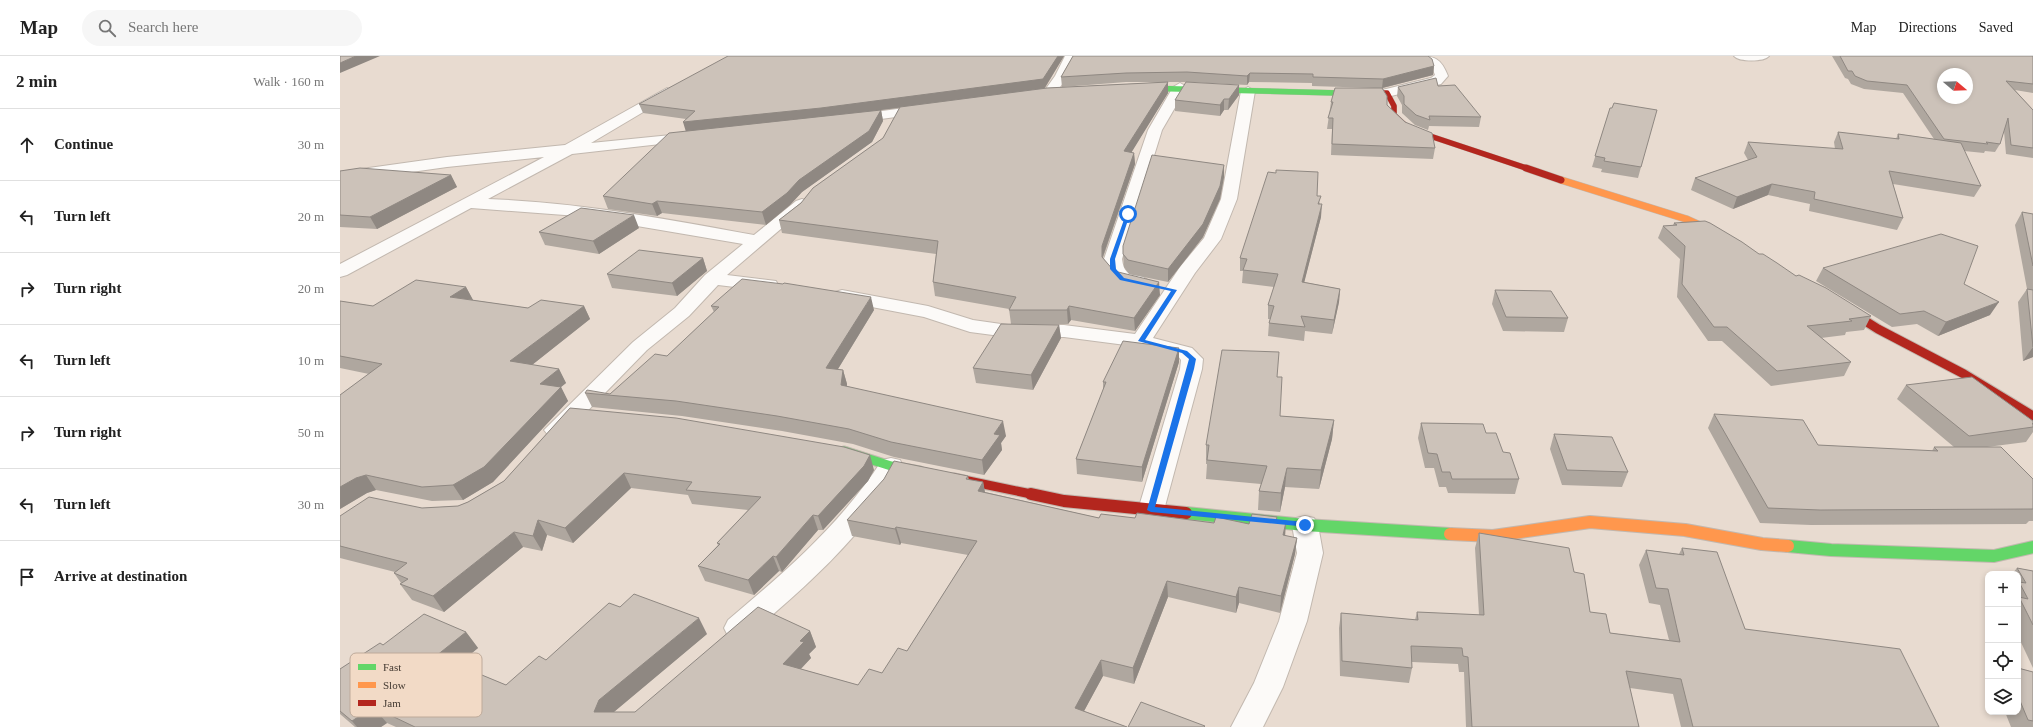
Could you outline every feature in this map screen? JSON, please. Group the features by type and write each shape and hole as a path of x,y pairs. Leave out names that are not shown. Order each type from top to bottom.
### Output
{"street":[{"path":"1049,94 1061,77 1071,56"},
{"path":"1126,88 1180,87 1292,93 1387,93 1436,81 1442,76 1438,65 1422,56"},
{"path":"1740,56 1763,56"},
{"path":"340,271 568,150 682,83"},
{"path":"1175,290 1122,279 1113,269 1113,259 1147,151 1156,130 1180,87"},
{"path":"1141,341 1187,271 1212,240 1229,199 1248,91"},
{"path":"1011,98 1064,92"},
{"path":"1387,93 1394,106 1394,115 1408,129 1504,162 1686,219 1730,240"},
{"path":"838,121 942,107"},
{"path":"884,135 896,113"},
{"path":"340,177 447,162 708,135"},
{"path":"544,443 577,415 610,377 640,346 682,312 712,279 797,210 814,192"},
{"path":"466,203 513,204 581,211 662,222 758,241"},
{"path":"712,279 785,287"},
{"path":"822,293 928,312 970,326 1008,331 1064,331 1141,341 1184,352 1192,359 1191,369 1151,510"},
{"path":"1834,300 1878,329 1964,374 2033,416"},
{"path":"832,449 853,453 891,466 929,473"},
{"path":"718,645 802,573 878,488 891,466"},
{"path":"944,476 1064,500 1305,525 1493,536 1590,522 1685,530 1762,544 1831,550 1994,556 2033,547"},
{"path":"1247,727 1268,687 1294,621 1310,553 1305,525"}],"building":[{"path":"340,56 356,56 340,63"},
{"path":"728,56 1058,56 1043,79 821,108 683,122 695,111 639,104"},
{"path":"1073,56 1428,56 1432,59 1434,66 1383,79 1313,77 1313,74 1250,73 1247,76 1187,72 1126,73 1061,77"},
{"path":"1840,56 2033,56 2033,84 2006,81 2033,110 2033,148 2011,145 2008,118 2000,144 1944,139 1907,85 1867,81 1855,76 1852,71 1848,71"},
{"path":"1436,78 1438,86 1455,85 1481,117 1429,116 1430,120 1416,115 1404,104 1404,96 1398,87"},
{"path":"1168,82 1124,151 1134,153 1102,246 1102,257 1114,271 1159,282 1134,318 1069,306 1067,310 1009,310 1016,297 933,282 938,241 779,220 801,203 813,188 883,138 900,107 1047,88"},
{"path":"1186,82 1239,85 1229,99 1224,99 1220,105 1175,100"},
{"path":"1335,88 1382,88 1387,96 1387,105 1405,122 1432,133 1435,148 1332,144 1333,118 1328,118 1333,102 1331,102"},
{"path":"1614,103 1657,110 1641,167 1604,161 1605,158 1595,156 1610,108 1612,108"},
{"path":"881,110 869,131 799,180 787,193 762,212 657,201 652,204 603,196 669,133"},
{"path":"1838,132 1899,139 1898,134 1961,143 1981,186 1889,171 1903,218 1814,199 1815,192 1772,184 1737,197 1695,178 1757,157 1748,142 1843,149"},
{"path":"1152,155 1224,165 1220,186 1203,224 1168,269 1128,260 1123,254 1123,246"},
{"path":"360,168 451,175 370,217 340,215 340,171"},
{"path":"1276,170 1318,172 1317,196 1321,196 1318,204 1322,204 1302,282 1340,289 1334,320 1301,316 1305,327 1269,323 1274,306 1268,305 1278,274 1243,270 1247,259 1240,258 1268,172 1276,173"},
{"path":"581,208 634,215 593,241 539,232"},
{"path":"2022,212 2033,214 2033,266"},
{"path":"1705,221 1742,242 1759,254 1763,254 1796,276 1799,275 1826,288 1871,316 1849,319 1852,321 1807,326 1851,362 1777,371 1727,327 1714,327 1682,284 1685,246 1663,226 1677,225 1674,223"},
{"path":"1941,234 1978,246 1964,284 1999,302 1946,322 1924,311 1900,314 1823,268"},
{"path":"639,250 703,258 672,283 607,274"},
{"path":"742,279 784,283 871,297 826,368 843,370 841,385 1003,421 994,434 1000,435 982,460 891,442 849,429 777,416 676,401 585,393 587,390 610,394 655,354 667,356 719,307 711,306"},
{"path":"416,280 466,287 450,297 528,308 541,300 584,306 510,361 559,369 540,384 561,387 484,467 453,485 422,487 366,475 356,478 340,487 340,395 382,364 340,356 340,301 373,306"},
{"path":"2027,289 2033,290 2033,347"},
{"path":"1495,290 1551,291 1568,318 1506,317"},
{"path":"1001,324 1059,325 1031,375 973,368"},
{"path":"1123,341 1179,348 1142,467 1076,459 1106,382 1103,382"},
{"path":"1222,350 1279,352 1277,377 1282,377 1280,416 1334,420 1321,470 1287,468 1281,493 1259,491 1267,466 1207,460 1209,445 1206,445"},
{"path":"1972,377 2033,421 2033,427 1969,436 1906,385"},
{"path":"570,408 676,418 844,447 870,455 864,466 818,516 813,515 776,557 773,556 748,580 698,566 720,544 717,543 761,497 686,490 692,482 624,473 565,528 538,520 533,536 514,532 433,596 400,584 408,579 394,573 407,563 340,546 340,516 369,497 422,508 458,506 468,502 504,481"},
{"path":"1714,414 1803,420 1818,445 1938,451 1934,447 2001,447 2033,479 2033,509 1820,510 1768,508"},
{"path":"1421,423 1483,424 1486,433 1496,433 1503,452 1510,453 1519,479 1452,479 1450,472 1442,472 1437,454 1428,453"},
{"path":"1554,434 1612,437 1628,472 1567,470"},
{"path":"894,461 968,476 966,479 983,482 978,491 1099,518 1101,514 1135,518 1137,513 1214,523 1216,517 1249,524 1252,514 1277,517 1276,520 1286,522 1283,535 1297,538 1281,596 1239,587 1236,597 1167,581 1133,668 1101,660 1075,708 1127,727 415,727 394,717 482,717 482,675 506,685 539,656 546,660 609,603 620,607 634,594 699,618 599,700 594,712 635,712 758,607 810,631 800,641 804,642 783,664 858,685 869,669 882,673 898,648 907,651 977,541 896,527 895,529 847,520 884,479"},
{"path":"1479,533 1569,548 1574,572 1584,574 1590,612 1606,614 1610,633 1680,642 1668,589 1656,588 1646,550 1684,555 1682,548 1717,552 1745,629 1900,649 1939,727 1693,727 1681,679 1626,671 1639,727 1472,727 1468,657 1463,656 1462,648 1411,646 1412,668 1342,661 1341,613 1418,620 1417,612 1484,615"},
{"path":"2017,568 2033,571 2033,625 2021,601 2021,597 2028,599 2021,586 2021,582 2026,583 2021,575 2021,571 2019,571"},
{"path":"424,614 466,632 440,653 365,653 380,643 383,645"},
{"path":"350,662 350,717 358,717 352,721 340,711 340,669"},
{"path":"2021,669 2033,672 2033,721 2028,720 2021,703"},
{"path":"1141,702 1205,726 1128,727"}],"traffic: fast":[{"path":"1138,88 1188,88 1338,93"},
{"path":"844,451 891,466 920,471"},
{"path":"1186,513 1305,525 1450,534"},
{"path":"1788,546 1831,550 1994,556 2033,547"}],"traffic: slow":[{"path":"1561,180 1686,219 1719,234"},
{"path":"1450,534 1493,536 1590,522 1685,530 1762,544 1788,546"}],"traffic: jam":[{"path":"1338,93 1387,93 1394,106 1394,115 1409,129 1561,180"},
{"path":"1844,307 1878,329 1964,374 2033,416"},
{"path":"954,478 1064,501 1186,513"}],"route":[{"path":"1128,214 1113,259 1113,269 1122,279 1175,290 1141,341 1184,352 1192,359 1191,369 1174,422 1151,510 1305,525"}]}
